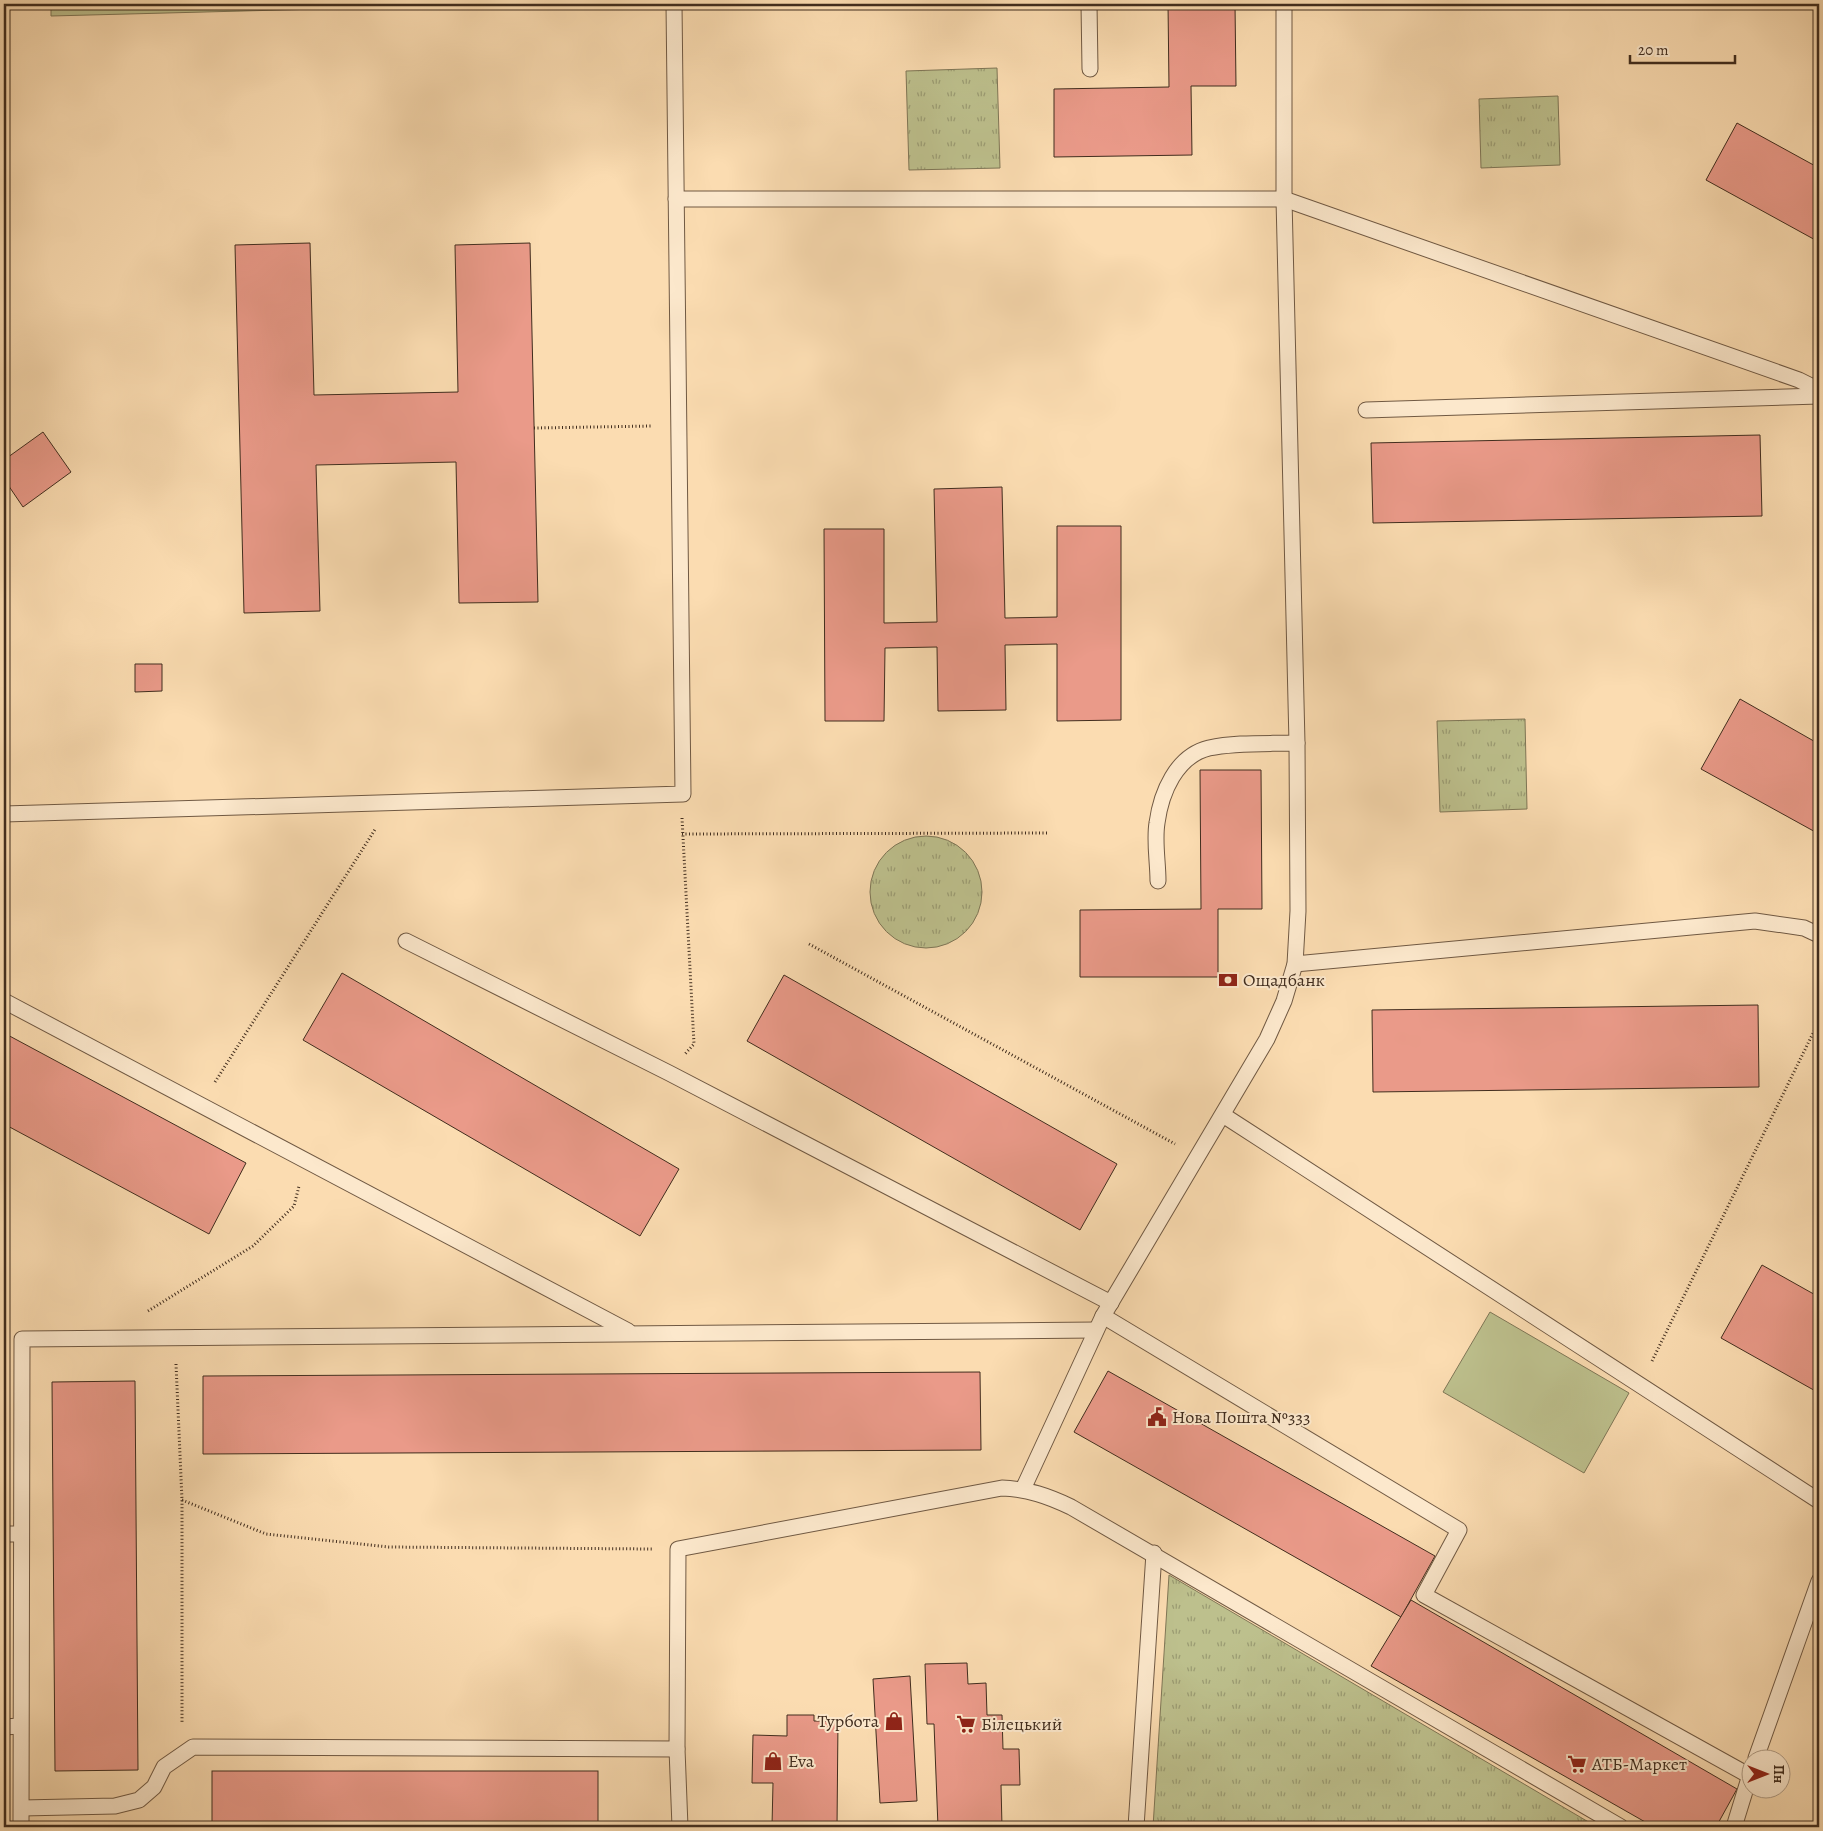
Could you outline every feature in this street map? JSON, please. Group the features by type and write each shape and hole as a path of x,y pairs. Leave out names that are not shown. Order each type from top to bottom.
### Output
{"lane":[{"path":"4,814 683,794 674,4"},
{"path":"1089,4 1090,69"},
{"path":"1023,1489 1103,1316 1267,1039 1284,1001 1295,964 1298,911 1297,743 1284,199 1284,4"},
{"path":"676,199 1284,199 1799,380 1819,390"},
{"path":"1366,410 1819,396"},
{"path":"1158,881 1156,824 1161,801 1172,775 1187,758 1207,748 1297,743"},
{"path":"1295,964 1755,921 1804,928 1819,935"},
{"path":"406,941 668,1073 1111,1303"},
{"path":"4,1001 631,1332"},
{"path":"1223,1115 1819,1501"},
{"path":"1103,1316 1459,1530 1424,1595 1740,1770"},
{"path":"21,1827 22,1338 1096,1330"},
{"path":"680,1827 677,1749 678,1549 1002,1488 1023,1489 1047,1495 1072,1506 1620,1827"},
{"path":"4,1534 21,1534"},
{"path":"1136,1827 1154,1553"},
{"path":"1760,1748 1819,1581"},
{"path":"4,1726 20,1726"},
{"path":"22,1808 115,1806 139,1800 154,1787 164,1767 193,1747 677,1749"},
{"path":"1734,1827 1743,1798"}],"path":[{"path":"534,428 678,425"},
{"path":"668,1073 694,1044 682,834 683,794"},
{"path":"200,1105 393,802"},
{"path":"682,834 1049,833"},
{"path":"809,944 1198,1156"},
{"path":"1640,1385 1819,1021"},
{"path":"146,1312 253,1246 294,1206 305,1160"},
{"path":"175,1336 182,1500 182,1753"},
{"path":"182,1500 266,1534 389,1547 678,1549"}],"green space":[{"path":"51,4 358,4 358,8 51,16"},
{"path":"997,68 1000,168 909,170 906,71"},
{"path":"1558,96 1560,165 1481,168 1479,99"},
{"path":"1525,719 1527,809 1440,812 1437,721"},
{"path":"926,836 937,837 947,841 965,853 977,871 981,881 981,903 977,913 965,931 947,943 937,947 926,948 915,947 905,943 887,931 875,913 871,903 870,892 871,881 875,871 887,853 905,841 915,837"},
{"path":"1490,1312 1629,1393 1584,1473 1443,1392"},
{"path":"1169,1575 1597,1827 1153,1827"}],"building":[{"path":"1168,4 1235,4 1236,86 1191,86 1192,155 1054,157 1054,89 1169,87"},
{"path":"1737,123 1819,168 1819,242 1706,180"},
{"path":"310,243 314,395 458,392 455,245 530,243 538,602 459,603 456,462 316,465 320,611 244,613 235,245"},
{"path":"43,432 71,472 23,507 4,479 4,460"},
{"path":"1760,435 1762,516 1373,523 1371,443"},
{"path":"1002,487 1005,618 1057,617 1057,526 1121,526 1121,720 1057,721 1057,644 1005,645 1006,710 938,711 937,647 885,648 884,721 825,721 824,529 884,529 884,623 937,622 934,489"},
{"path":"135,664 162,664 162,691 135,692"},
{"path":"1740,699 1819,744 1819,834 1701,769"},
{"path":"1200,770 1261,770 1262,909 1218,909 1218,977 1080,977 1080,910 1201,909"},
{"path":"342,973 679,1169 640,1236 303,1040"},
{"path":"784,975 1117,1164 1080,1230 747,1041"},
{"path":"1758,1005 1759,1087 1373,1092 1372,1010"},
{"path":"4,1033 246,1163 209,1234 4,1124"},
{"path":"1762,1265 1819,1297 1819,1393 1721,1338"},
{"path":"1108,1371 1435,1556 1401,1617 1074,1432"},
{"path":"980,1372 981,1450 203,1454 203,1376"},
{"path":"135,1381 138,1770 55,1771 52,1382"},
{"path":"1411,1600 1737,1789 1716,1827 1654,1827 1371,1666"},
{"path":"967,1663 968,1684 986,1683 987,1715 1002,1715 1003,1749 1019,1749 1020,1785 1001,1785 1002,1827 938,1827 934,1724 927,1724 925,1664"},
{"path":"910,1676 917,1801 880,1803 873,1679"},
{"path":"787,1715 814,1715 814,1721 838,1721 837,1827 772,1826 773,1783 752,1783 753,1735 787,1736"},
{"path":"212,1771 598,1771 598,1827 212,1827"}],"place":[{"name":"Ощадбанк","path":"1228,980"},
{"name":"Нова Пошта №333","path":"1157,1417"},
{"name":"Турбота","path":"894,1721"},
{"name":"Білецький","path":"966,1724"},
{"name":"Eva","path":"773,1761"},
{"name":"АТБ-Маркет","path":"1577,1764"}]}
